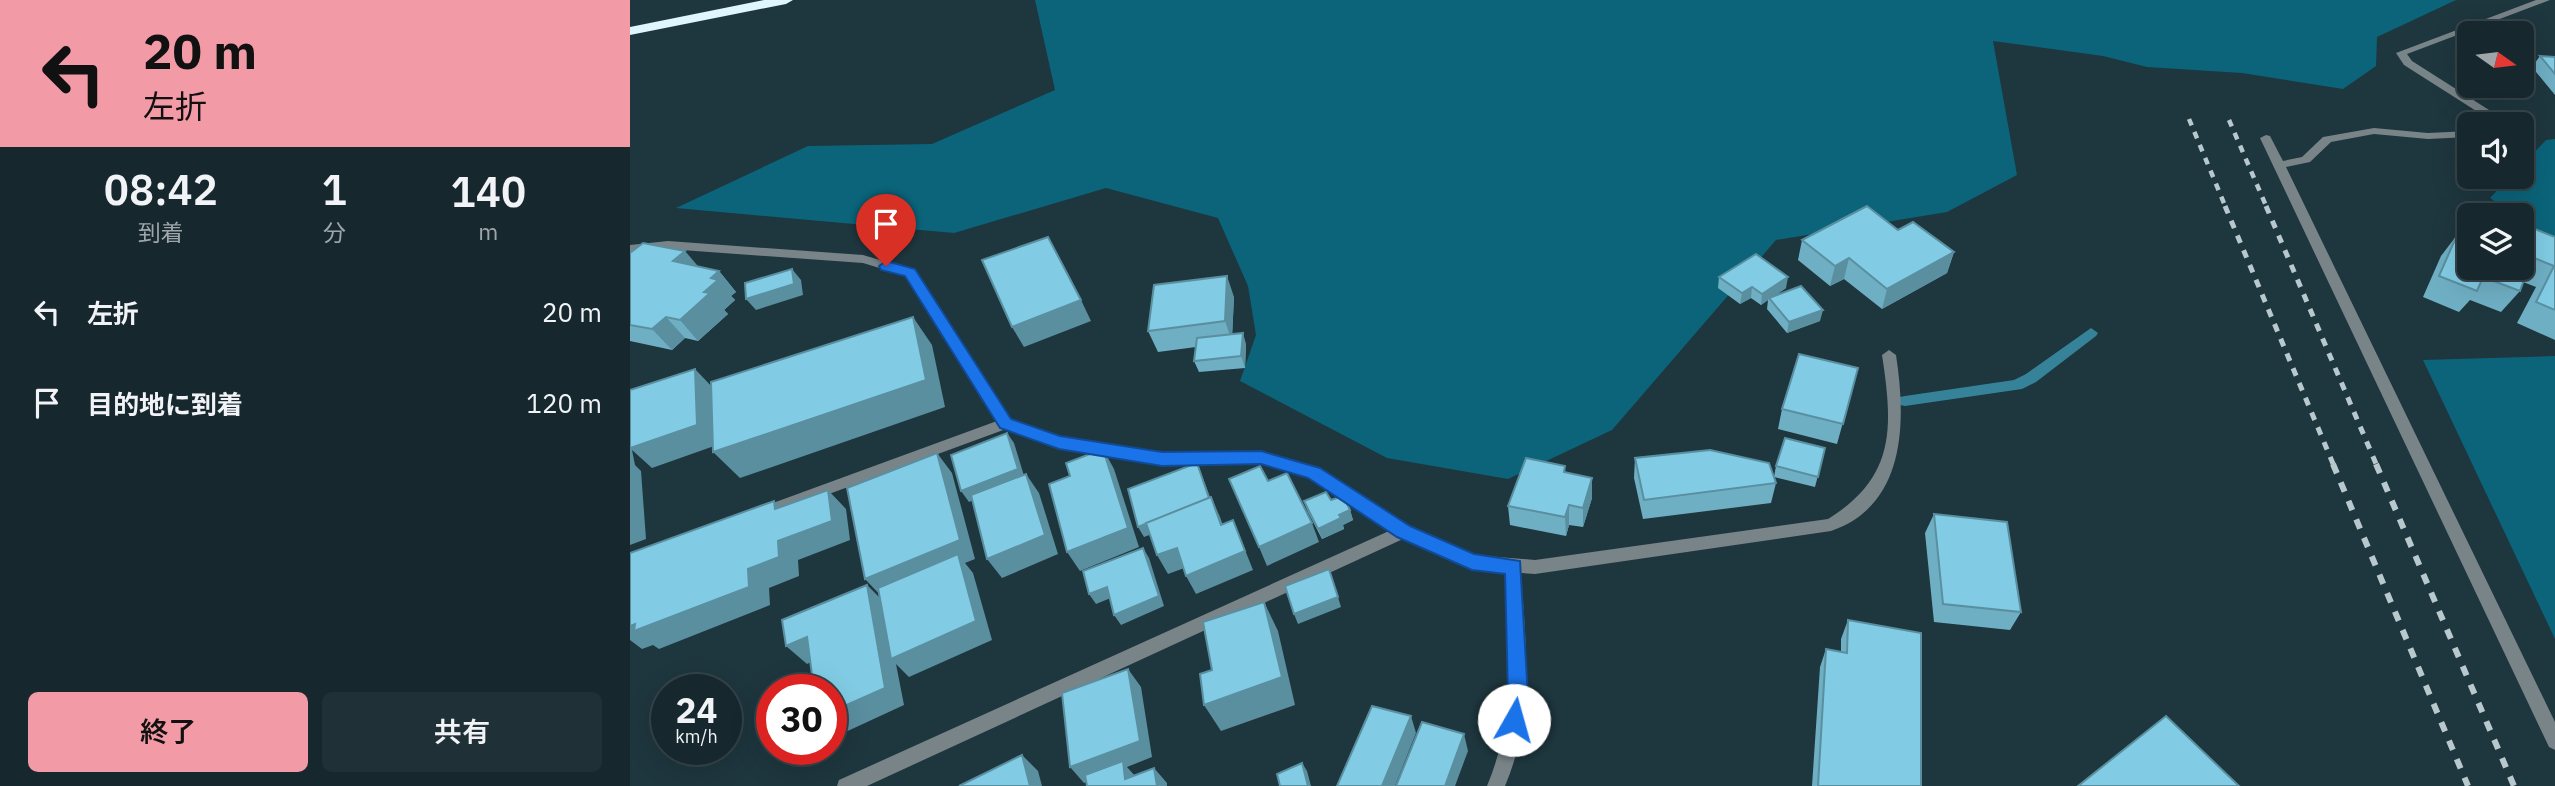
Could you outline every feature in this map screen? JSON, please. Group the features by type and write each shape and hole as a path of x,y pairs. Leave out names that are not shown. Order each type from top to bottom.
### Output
{"highway":[{"path":"630,31 786,0"}],"street":[{"path":"2485,112 2408,63 2401,53 2545,0"},
{"path":"2280,164 2306,160 2326,139 2374,131 2428,136 2457,135"},
{"path":"2266,138 2555,741"},
{"path":"630,249 668,245 863,259 910,273 1006,424 1059,443 1162,459 1261,457 1314,472 1403,532 1472,562 1513,567 1535,567 1831,525 1865,502 1885,475 1898,412 1889,355"},
{"path":"747,518 1006,424"},
{"path":"846,786 1403,532"},
{"path":"1496,786 1505,769 1518,696 1513,567"}],"shaded area":[{"path":"1035,0 2456,0 2377,37 2376,66 2343,89 2242,73 2147,67 2103,56 1993,41 2017,175 1947,212 1776,240 1612,430 1508,479 1387,458 1240,381 1256,335 1248,286 1218,218 1106,188 954,233 676,208 808,146 932,144 1055,90"},
{"path":"2555,139 2555,242 2534,227 2534,203 2498,203 2490,198 2499,189 2534,189 2534,152 2546,140"},
{"path":"2555,356 2555,639 2423,360"}],"building":[{"path":"2540,56 2555,57 2555,74"},
{"path":"1867,206 1898,230 1913,222 1954,252 1887,289 1849,258 1835,266 1802,240"},
{"path":"2534,229 2555,237 2555,310 2536,302 2554,266 2534,258"},
{"path":"2457,235 2457,280 2482,280 2477,291 2439,276"},
{"path":"1048,237 1081,300 1012,327 982,260"},
{"path":"643,243 685,251 673,261 719,271 711,278 718,280 704,292 710,293 680,320 666,317 652,329 630,325 630,253"},
{"path":"1756,254 1788,277 1762,294 1752,287 1742,293 1719,277"},
{"path":"792,269 794,284 746,299 745,283"},
{"path":"1227,276 1225,321 1148,331 1154,285"},
{"path":"2491,280 2524,280 2520,291"},
{"path":"1801,286 1823,310 1789,322 1769,298"},
{"path":"913,317 926,380 713,452 711,382"},
{"path":"1243,333 1241,356 1194,361 1197,338"},
{"path":"1799,354 1858,368 1843,424 1782,409"},
{"path":"695,369 697,425 630,448 630,390"},
{"path":"1007,433 1018,469 961,491 951,455"},
{"path":"1785,438 1825,448 1818,477 1776,466"},
{"path":"1103,449 1128,528 1067,552 1049,484 1070,476 1066,463"},
{"path":"1710,450 1769,463 1776,483 1644,500 1635,458"},
{"path":"937,453 960,540 865,579 847,488"},
{"path":"1526,458 1565,466 1564,472 1592,478 1583,508 1569,505 1565,517 1508,506"},
{"path":"1197,463 1209,498 1138,527 1128,489"},
{"path":"1260,466 1268,481 1287,473 1312,523 1259,547 1229,479"},
{"path":"1026,474 1045,535 987,559 971,495"},
{"path":"828,490 832,521 778,541 779,557 748,569 749,587 634,631 635,624 630,626 630,553 774,501 775,509"},
{"path":"1326,492 1331,500 1343,496 1350,510 1339,515 1341,518 1318,529 1304,501"},
{"path":"1211,497 1221,525 1233,520 1245,551 1186,576 1177,548 1157,555 1146,523"},
{"path":"1934,514 2007,522 2021,612 1943,604"},
{"path":"1143,548 1159,596 1114,615 1107,587 1089,594 1083,571"},
{"path":"958,554 976,621 891,659 878,588"},
{"path":"1329,569 1338,597 1294,614 1285,586"},
{"path":"867,585 885,688 847,705 847,674 812,674 807,637 786,646 782,620"},
{"path":"1264,602 1282,677 1204,705 1200,674 1212,670 1203,622"},
{"path":"1848,620 1921,633 1921,786 1818,786 1826,649 1847,653"},
{"path":"1128,669 1140,741 1070,767 1062,693"},
{"path":"1372,706 1411,716 1382,786 1337,786"},
{"path":"2166,716 2239,786 2078,786"},
{"path":"1422,722 1464,734 1445,786 1396,786"},
{"path":"1022,755 1030,786 959,786"},
{"path":"1123,761 1125,779 1154,768 1157,786 1087,786 1085,775"},
{"path":"1302,763 1308,786 1280,786 1277,774"}],"waterway":[{"path":"1905,401 2017,385 2031,378 2091,333"}],"railway":[{"path":"2189,119 2226,208"},
{"path":"2229,120 2267,208"},
{"path":"2225,206 2334,466"},
{"path":"2266,206 2377,466"},
{"path":"2333,464 2468,786"},
{"path":"2376,464 2514,786"}],"route":[{"path":"886,266 910,273 1006,424 1059,443 1162,459 1261,457 1314,472 1403,532 1472,562 1513,567 1518,696 1514,720"}]}
